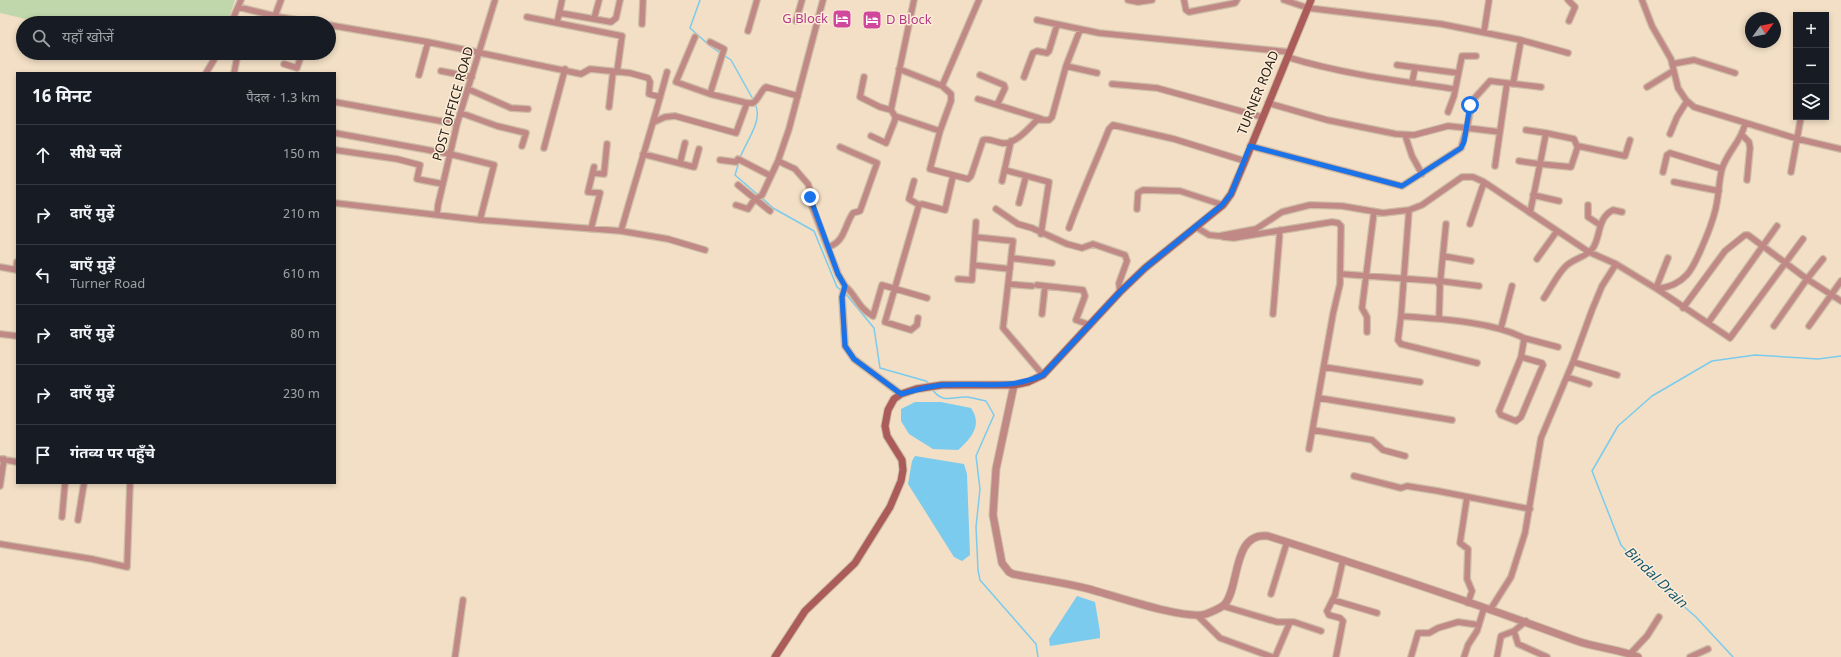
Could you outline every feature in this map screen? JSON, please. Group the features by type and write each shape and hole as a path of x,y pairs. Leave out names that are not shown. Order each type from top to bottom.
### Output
{"main road":[{"name":"TURNER ROAD","path":"901,394 942,385 1014,384 1028,382 1043,375 1120,292 1145,268 1222,205 1231,194 1312,0"},
{"path":"775,657 805,611 855,564 890,507 901,481 903,470 902,460 887,436 885,426 888,410 894,399 901,394"}],"street":[{"path":"234,16 241,0"},
{"path":"238,7 277,16 281,0"},
{"name":"POST OFFICE ROAD","path":"437,215 457,124 495,0"},
{"path":"557,23 562,0"},
{"path":"594,19 598,0"},
{"path":"560,13 611,22 616,18 620,0"},
{"path":"642,24 643,0"},
{"path":"748,31 757,0"},
{"path":"796,21 802,0"},
{"path":"736,205 748,209 759,197 778,161 789,130 823,0"},
{"path":"914,0 891,110 895,116 940,131"},
{"path":"942,86 979,0"},
{"path":"1128,0 1138,2 1152,0"},
{"path":"1184,0 1186,10 1189,12 1234,3 1237,0"},
{"path":"1214,0 1216,7"},
{"path":"1284,0 1308,8 1441,24 1484,32 1521,40 1568,53"},
{"path":"1484,32 1488,0"},
{"path":"1568,0 1575,6 1568,21"},
{"path":"1642,0 1652,26 1669,55 1678,88 1694,107 1745,124 1841,149"},
{"path":"527,17 622,36 609,107"},
{"path":"1037,20 1080,30 1288,55 1314,66 1455,89"},
{"path":"1024,77 1033,53 1037,51 1046,53 1049,50 1057,25"},
{"path":"336,26 480,52 565,69 581,74 590,69 648,78 650,82 648,94 660,97"},
{"path":"978,99 1049,120 1052,117 1066,66 1080,30"},
{"path":"695,37 676,82 710,94 752,102"},
{"path":"1495,166 1510,83 1521,40"},
{"path":"419,75 428,42"},
{"path":"710,42 724,49 710,94"},
{"path":"1448,112 1455,89 1462,56 1476,56"},
{"path":"207,72 214,60"},
{"path":"234,72 237,60"},
{"path":"284,64 297,68 300,60"},
{"path":"1672,64 1694,60 1734,73"},
{"path":"1397,65 1458,73"},
{"path":"1066,66 1097,73"},
{"path":"1412,82 1416,68"},
{"path":"544,148 565,69"},
{"path":"899,69 942,86 950,92 952,96 940,131 930,169 966,179 970,177 983,140 987,139 1004,144 1025,132 1037,120 1042,119"},
{"path":"440,71 472,77"},
{"path":"621,231 643,154 654,122 667,72"},
{"path":"1647,86 1673,72"},
{"path":"980,75 1005,86 997,105"},
{"path":"864,77 860,97 880,108 891,110"},
{"path":"1250,146 1399,186 1405,185 1461,148 1470,105 1478,93 1490,81 1541,87"},
{"path":"1112,84 1157,88 1262,117"},
{"path":"654,122 665,117 675,116 736,133 752,102 766,87 798,96"},
{"path":"468,89 511,108 528,109"},
{"path":"1670,134 1677,117 1688,101"},
{"path":"336,102 457,124"},
{"path":"1268,103 1327,120 1405,135 1414,135 1448,126 1500,132"},
{"path":"461,113 497,126 526,133 522,146"},
{"path":"871,136 886,143 895,116"},
{"path":"1791,172 1801,120"},
{"path":"1656,288 1666,288 1675,284 1684,278 1696,262 1715,213 1722,169 1742,136 1745,124"},
{"path":"1069,228 1081,194 1092,174 1109,129 1113,125 1174,139 1245,161"},
{"path":"1519,161 1571,167 1577,146 1574,139 1526,130"},
{"path":"336,133 450,154 494,165 480,220"},
{"path":"1530,213 1546,133"},
{"path":"1405,135 1412,156 1422,174"},
{"path":"1742,136 1749,142 1750,148 1747,180"},
{"path":"1577,146 1625,156 1630,140"},
{"path":"1002,181 1011,141"},
{"path":"680,163 685,143"},
{"path":"591,229 600,193 588,192 593,170 604,174 607,144"},
{"path":"828,247 836,245 842,239 848,220 853,213 860,211 877,163 840,146"},
{"path":"643,154 694,167 699,149"},
{"path":"336,150 397,159 420,165 417,179 443,184"},
{"path":"1663,172 1667,155 1670,153 1722,169"},
{"path":"720,160 736,162 740,160 771,176"},
{"path":"778,161 795,169 809,186 810,201 843,289 843,331 845,346 854,359 901,394"},
{"path":"1005,170 1049,182 1041,234"},
{"path":"914,181 909,199 919,205 922,204 945,210 953,176"},
{"path":"1019,203 1026,176"},
{"path":"1219,236 1256,229 1282,212 1303,206 1331,205 1374,212 1409,210 1422,205 1462,177 1473,176 1589,252 1616,264 1656,288 1727,337 1732,337 1803,239"},
{"path":"1470,224 1484,182"},
{"path":"1674,182 1719,191"},
{"path":"738,185 759,197 770,211"},
{"path":"1136,209 1138,193 1143,190 1180,191 1222,205"},
{"path":"1534,196 1560,201"},
{"path":"336,203 480,220 621,231 668,239 705,250"},
{"path":"918,318 916,325 911,330 885,322 896,289 919,205"},
{"path":"1588,205 1588,217 1600,225"},
{"path":"996,209 1018,224 1032,228 1041,234 1082,248 1093,244 1125,255 1127,260 1119,283 1120,292"},
{"path":"1409,210 1405,278 1398,340 1401,344 1477,363"},
{"path":"1544,298 1565,267 1581,259 1594,246 1600,225 1610,211 1622,212"},
{"path":"1367,332 1367,317 1362,308 1374,212"},
{"path":"958,279 972,280 976,222"},
{"path":"1196,227 1209,235 1234,238 1332,222 1338,223 1342,229 1341,274 1309,449"},
{"path":"1439,319 1440,282 1446,224"},
{"path":"1708,323 1777,226"},
{"path":"1273,314 1280,230"},
{"path":"1537,259 1557,231"},
{"path":"1683,308 1725,251 1744,236 1748,235 1807,279 1841,301"},
{"path":"975,237 1013,241 1003,328 1043,375"},
{"path":"1443,256 1472,261"},
{"path":"1011,258 1052,263"},
{"path":"1656,288 1668,258"},
{"path":"1774,326 1807,279 1823,260"},
{"path":"1464,657 1468,645 1487,609 1511,577 1527,528 1539,445 1597,298 1616,264"},
{"path":"973,265 1010,269"},
{"path":"0,267 16,270"},
{"path":"1341,274 1435,280 1440,282 1480,286"},
{"path":"1809,326 1841,281"},
{"path":"1008,284 1082,290 1085,296 1076,320 1090,325"},
{"path":"843,289 851,291 862,309 873,316 882,285 926,298"},
{"path":"1042,314 1045,286"},
{"path":"1501,328 1512,286"},
{"path":"1401,316 1439,319 1501,328 1524,338 1558,347"},
{"path":"0,334 16,336"},
{"path":"1521,357 1541,362 1543,365 1521,417 1516,421 1501,415 1498,411 1521,357 1524,338"},
{"path":"1572,362 1616,376"},
{"path":"1324,367 1420,382"},
{"path":"1567,377 1588,384"},
{"path":"1014,384 999,454 993,515 1002,563 1004,568 1013,574 1084,588 1168,611 1198,616 1219,609 1223,606 1228,599 1232,588 1238,560 1251,540 1263,535 1526,621 1586,644 1638,657"},
{"path":"1319,398 1452,420"},
{"path":"1313,430 1372,440 1383,450 1405,456"},
{"path":"0,486 2,459 16,462"},
{"path":"1354,476 1401,488 1407,486 1530,509"},
{"path":"62,517 65,484"},
{"path":"78,520 84,484"},
{"path":"0,544 92,559 127,567 130,484"},
{"path":"1468,497 1460,543 1468,548 1467,579 1472,591 1468,603"},
{"path":"1271,594 1288,542"},
{"path":"1336,657 1343,622 1340,618 1327,613 1343,560"},
{"path":"455,657 463,600"},
{"path":"1332,600 1377,613"},
{"path":"1223,606 1277,622 1290,622 1321,631"},
{"path":"1198,616 1220,638 1273,657 1290,622"},
{"path":"1630,654 1647,636 1659,617"},
{"path":"1497,657 1501,636 1514,631 1526,621"},
{"path":"1411,657 1418,632 1429,633 1438,628 1458,622 1479,625"},
{"path":"1514,631 1518,644 1547,657"},
{"path":"1690,657 1708,649"}],"green space":[{"path":"0,0 235,0 229,16 16,17 0,13"}],"water":[{"path":"915,402 941,402 971,408 976,420 974,431 958,450 933,449 909,434 901,421 901,409"},
{"path":"915,456 964,464 967,474 970,555 962,561 954,557 908,484 912,461"},
{"path":"1077,596 1095,602 1100,638 1050,646 1049,639"}],"waterway":[{"path":"700,0 690,28 710,46 731,60 754,101"},
{"path":"740,158 756,124 757,110 755,104"},
{"path":"739,162 735,175 758,195"},
{"path":"761,197 773,208 814,231 837,287 842,291"},
{"path":"845,293 874,328 880,368 926,381 929,384"},
{"name":"Bindal Drain","path":"1733,657 1696,617 1648,575 1621,545 1592,471 1618,426 1652,396 1712,361 1755,355 1818,359 1841,356"},
{"path":"932,389 936,394 944,398 949,399 967,397 986,401 994,415 976,456 980,489 976,527 978,570 980,580 1036,644 1038,657"}],"place":[{"name":"G Block","path":"842,19"},
{"name":"D Block","path":"872,20"}],"route":[{"path":"810,197 810,201 838,274 845,286 842,297 843,331 845,346 854,359 901,394 942,385 976,384 999,386 1014,384 1028,382 1043,375 1120,292 1145,268 1222,205 1231,194 1250,146 1402,186 1461,148 1464,142 1470,105"}]}
